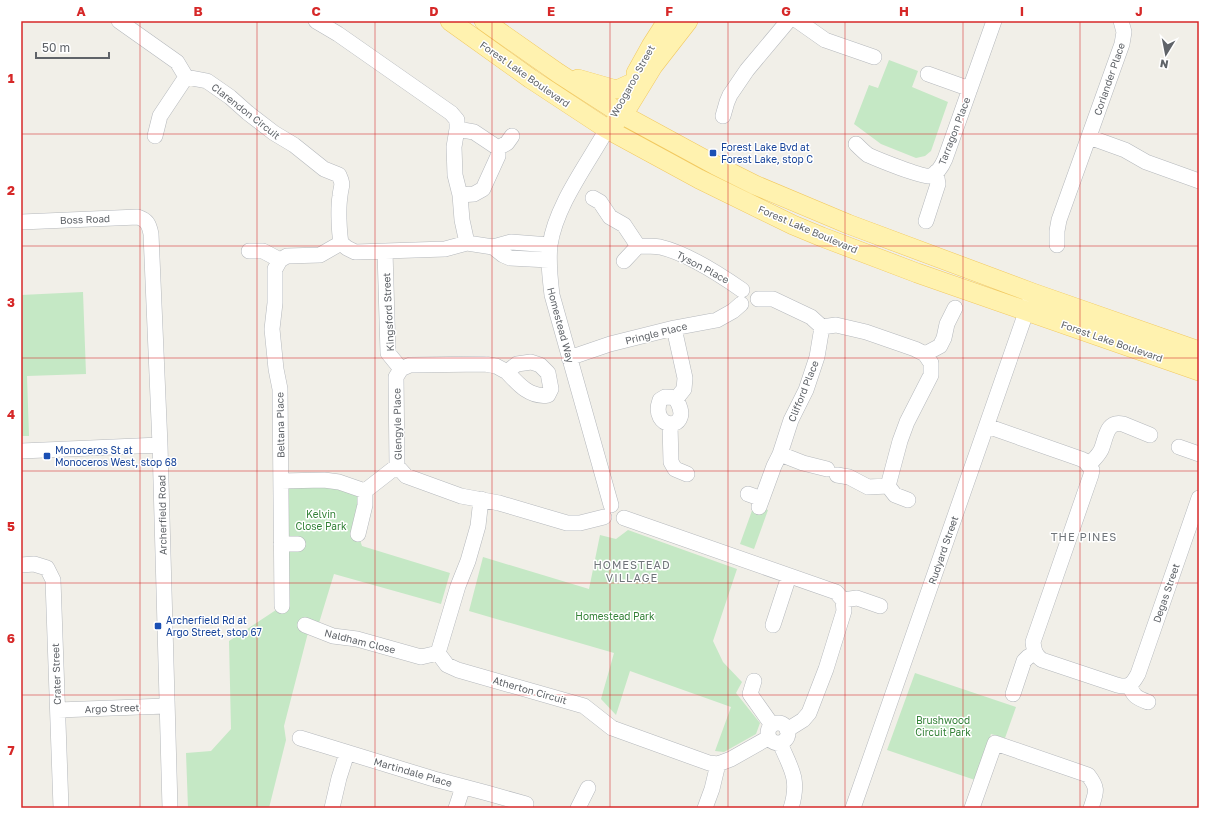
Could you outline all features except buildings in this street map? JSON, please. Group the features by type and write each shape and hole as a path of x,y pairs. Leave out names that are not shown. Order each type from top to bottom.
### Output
{"main road":[{"name":"Forest Lake Boulevard","path":"450,21 531,79 607,129 699,179 793,224 822,237 917,273 1199,371"},
{"name":"Forest Lake Boulevard","path":"484,21 558,74 619,113 755,185 855,227 1033,293 1199,351"},
{"name":"Woogaroo Street","path":"619,113 630,84 667,21"},
{"name":"Woogaroo Street","path":"607,129 688,21"},
{"path":"643,127 641,110 653,66"},
{"path":"558,74 613,89 619,89 630,84"}],"street":[{"path":"119,21 177,62 186,77 160,116 155,136"},
{"path":"316,21 338,34 451,113 457,120 454,147 455,175 460,195 466,243"},
{"path":"723,116 730,95 747,70 788,21"},
{"path":"798,21 825,40 874,57"},
{"name":"Tarragon Place","path":"856,144 868,154 920,175 931,176 936,172 942,166 945,159 994,21"},
{"name":"Coriander Place","path":"1057,244 1057,231 1060,220 1122,44 1124,32 1121,21"},
{"name":"Tarragon Place","path":"928,74 970,89"},
{"name":"Clarendon Circuit","path":"186,77 207,80 274,133 294,145 324,169 340,175 343,184 340,196 339,233 341,243"},
{"path":"457,129 474,132 498,148"},
{"name":"Homestead Way","path":"607,129 564,203 554,227 550,245 549,260 552,295 570,358 608,511"},
{"path":"498,148 507,143 512,136"},
{"path":"1089,137 1125,150 1146,162 1199,181"},
{"path":"460,195 474,194 483,189 498,156 498,148"},
{"name":"Tarragon Place","path":"926,221 938,184 936,172"},
{"path":"593,198 600,202 610,217 624,225 638,246 624,261"},
{"name":"Boss Road","path":"21,222 138,217 147,222"},
{"name":"Archerfield Road","path":"147,222 151,234 160,445 170,808"},
{"path":"249,251 263,251 280,260 287,256 320,255 341,243 355,252 445,249 466,243 493,247 511,242 550,245"},
{"name":"Tyson Place","path":"638,246 658,247 676,252 722,276 742,297"},
{"path":"493,247 503,256 510,258 549,260"},
{"name":"Kingsford Street","path":"385,251 388,353 401,369"},
{"name":"Beltana Place","path":"280,260 275,269 275,303 272,329 276,369 280,389 282,606"},
{"name":"Rudyard Street","path":"853,808 1033,293"},
{"path":"742,297 744,306 752,307 758,299 773,300 810,317 822,327 836,325 866,332 925,354 931,362 931,375 907,422 900,441 888,486"},
{"name":"Pringle Place","path":"570,358 610,344 674,328 717,320 733,311 742,297"},
{"path":"925,354 940,346 944,338 947,324 955,308"},
{"name":"Clifford Place","path":"748,494 761,503 774,466 780,454 791,420 806,390 817,357 822,327"},
{"path":"674,328 685,378 684,389 676,399"},
{"path":"401,369 410,365 485,364 496,366 507,372"},
{"name":"Glengyle Place","path":"401,369 396,378 397,466 406,476 461,496 499,503 567,523 580,523 608,511"},
{"path":"665,397 676,399 682,410 680,418 676,423 670,425 664,422 660,417 657,407 660,400 665,397"},
{"path":"1089,465 1098,455 1109,428 1113,424 1123,424 1150,434"},
{"path":"670,425 671,462 675,469 687,474"},
{"path":"987,426 1081,459 1085,461 1092,470 1033,642 1035,653 1042,660 1117,685 1124,687 1129,686 1137,698 1148,702"},
{"path":"21,451 160,445"},
{"path":"1179,447 1199,454"},
{"path":"780,454 803,463 849,477 868,487 888,486"},
{"path":"358,534 365,505 366,491 397,466"},
{"path":"281,481 324,480 339,482 366,491"},
{"path":"888,486 896,495 908,500"},
{"name":"Degas Street","path":"1129,686 1138,674 1199,498"},
{"path":"438,653 458,586 468,561 478,526 482,500"},
{"path":"608,511 618,505 623,510 624,518 836,592 843,600 844,611 826,669 809,713 802,720 787,730 787,738 784,741 773,735"},
{"path":"281,544 298,544"},
{"name":"Crater Street","path":"21,564 34,564 47,568 53,580 62,808"},
{"path":"773,625 789,576"},
{"path":"843,600 857,598 880,606"},
{"name":"Naldham Close","path":"305,626 333,636 357,639 421,657 438,653"},
{"name":"Atherton Circuit","path":"438,653 447,665 458,670 584,706 612,728 718,764"},
{"path":"1013,694 1024,661 1035,653"},
{"path":"754,681 750,694 793,774 796,785 795,797 791,808"},
{"name":"Argo Street","path":"58,710 166,706"},
{"path":"705,808 712,789 718,764 731,759 773,735"},
{"name":"Martindale Place","path":"300,738 434,779 526,804"},
{"path":"972,808 995,743 1088,775 1094,783 1096,793 1090,808"},
{"path":"332,808 339,778 348,753"},
{"path":"456,808 463,787"},
{"path":"578,808 588,788"}],"green space":[{"path":"889,60 918,71 912,87 948,102 931,151 925,156 916,158 881,144 854,124 869,85 878,88"},
{"path":"83,292 86,374 27,376 29,436 21,436 21,295"},
{"name":"Kelvin Close Park","path":"281,481 365,491 358,534 362,546 450,573 441,604 334,574 319,623 311,621 284,726 286,740 269,808 188,808 186,753 211,751 231,729 229,641 282,606"},
{"path":"754,505 768,510 754,549 740,544"},
{"name":"Homestead Park","path":"628,530 737,569 713,641 723,662 742,682 736,693 760,723 756,734 724,752 715,751 731,707 630,671 616,715 601,699 614,653 469,611 483,557 589,589 600,535 616,539"},
{"name":"Brushwood Circuit Park","path":"915,673 1016,707 1005,738 991,734 975,780 887,750"}],"place":[{"name":"Forest Lake Bvd at Forest Lake, stop C","path":"713,153"},
{"name":"Monoceros St at Monoceros West, stop 68","path":"47,456"},
{"name":"Archerfield Rd at Argo Street, stop 67","path":"158,626"}],"district":[{"name":"THE PINES","path":"1084,536"},
{"name":"HOMESTEAD VILLAGE","path":"632,570"}]}
